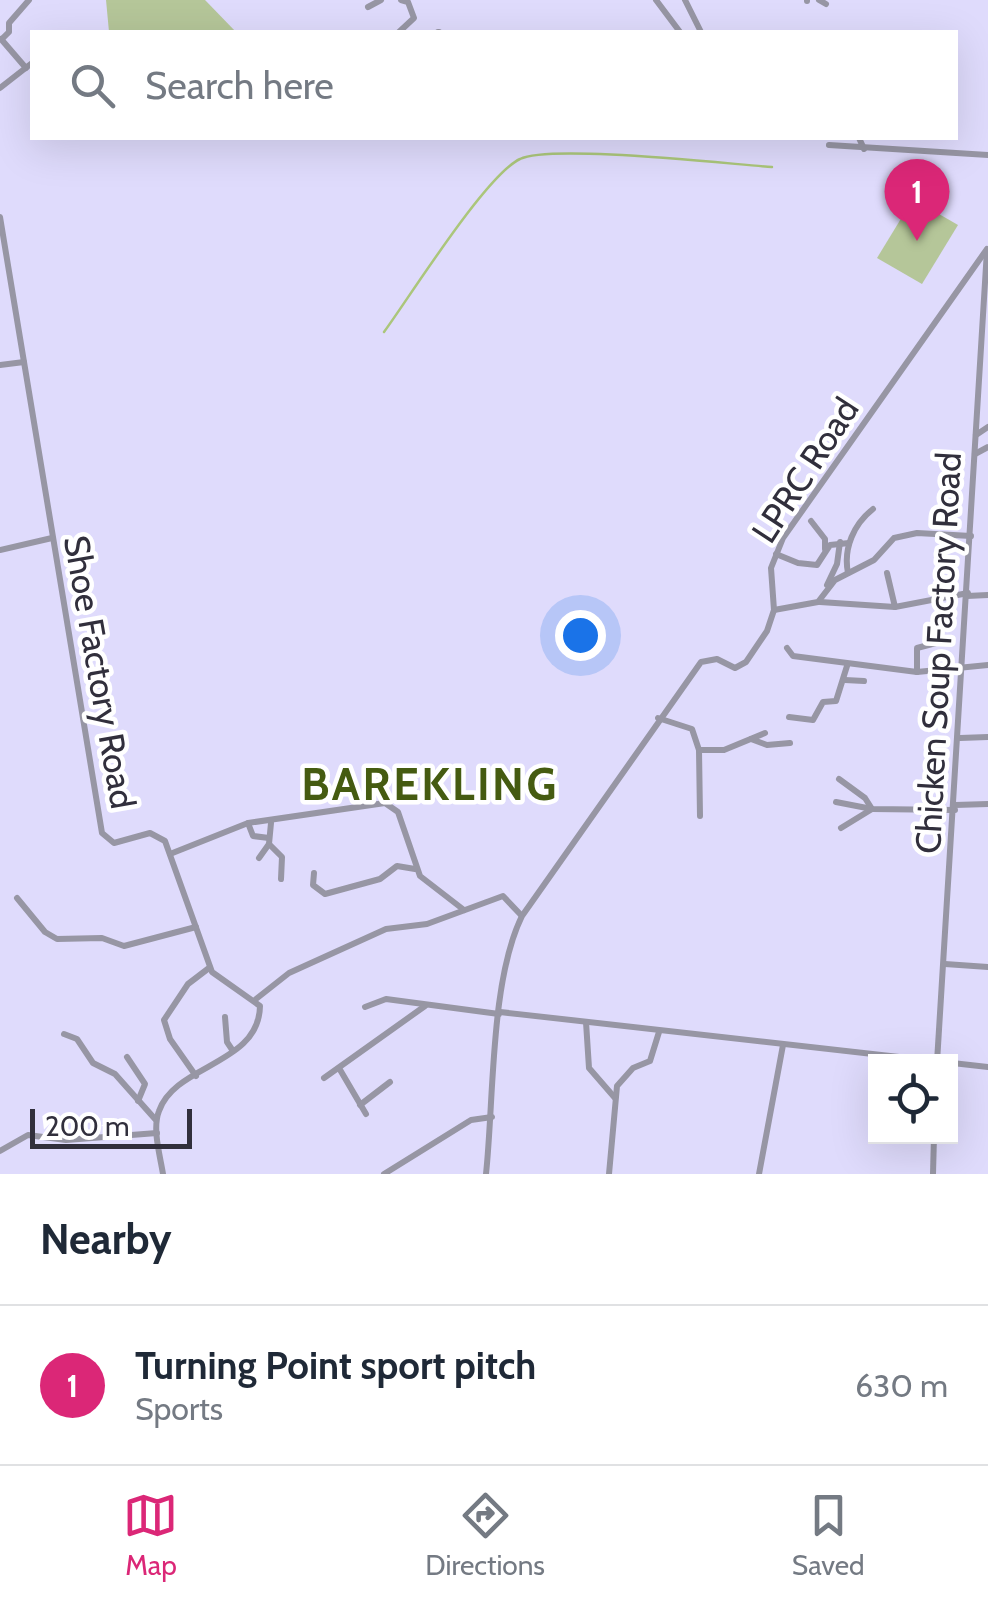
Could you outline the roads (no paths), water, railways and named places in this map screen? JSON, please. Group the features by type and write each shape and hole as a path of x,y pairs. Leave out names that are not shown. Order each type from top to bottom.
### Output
{"street":[{"path":"0,88 29,66 3,35 28,0"},
{"path":"368,7 381,0"},
{"path":"401,0 408,2 414,18 402,30"},
{"path":"656,0 678,30"},
{"path":"684,0 700,30"},
{"path":"680,9 692,16"},
{"path":"860,140 864,149"},
{"path":"828,145 988,155"},
{"name":"Shoe Factory Road","path":"0,216 102,834 114,843 157,834 170,854"},
{"name":"Chicken Soup Factory Road","path":"938,1054 988,248"},
{"name":"LPRC Road","path":"486,1174 500,1013 508,956 522,916 701,662 717,660 734,668 746,662 774,610 771,568 776,554 988,248"},
{"path":"0,364 24,362"},
{"path":"975,436 988,427"},
{"path":"974,454 988,447"},
{"path":"819,600 844,542 872,509"},
{"path":"811,521 825,539 826,550"},
{"path":"819,600 834,580 874,560 894,538 918,533 971,536"},
{"path":"0,550 52,538"},
{"path":"776,554 798,563 817,564 826,550 844,542"},
{"path":"844,542 848,573"},
{"path":"887,573 895,607"},
{"path":"774,610 819,600 895,607 968,594 988,595"},
{"path":"916,672 916,648 936,643 944,614"},
{"path":"787,648 793,656 916,672 988,665"},
{"path":"789,717 813,720 821,704 839,698 847,666"},
{"path":"845,680 864,681"},
{"path":"658,718 692,729 699,750 700,816"},
{"path":"699,750 724,750 764,733"},
{"path":"960,738 988,737"},
{"path":"750,739 761,744 790,743"},
{"path":"838,779 865,798 872,809"},
{"path":"836,802 872,809 988,804"},
{"path":"163,1174 156,1120 166,1098 233,1051 254,1026 260,1012 256,999 210,968 170,854 248,823 270,823 385,803 398,812 415,869"},
{"path":"841,828 872,809"},
{"path":"248,823 253,836 269,841 282,857 280,878"},
{"path":"259,858 269,841 270,823"},
{"path":"314,873 313,885 325,894 380,879 397,866 415,869 464,910"},
{"path":"256,999 290,974 386,929 426,924 505,896 522,916"},
{"path":"18,898 45,932 58,939 102,938 124,946 196,927"},
{"path":"945,964 988,967"},
{"path":"196,1076 170,1040 164,1020 170,1005 188,984 210,968"},
{"path":"365,1007 380,999 870,1054"},
{"path":"324,1078 425,1006"},
{"path":"225,1018 227,1042 233,1051"},
{"path":"586,1022 588,1068 616,1098"},
{"path":"609,1174 620,1081 650,1061 659,1032"},
{"path":"64,1034 77,1039 93,1063 116,1074 156,1120"},
{"path":"761,1174 783,1045"},
{"path":"128,1057 144,1084 138,1101"},
{"path":"958,1063 988,1067"},
{"path":"339,1068 366,1114"},
{"path":"360,1105 390,1082"},
{"path":"384,1174 471,1120 492,1117"},
{"path":"0,1152 28,1135 66,1140 157,1133"},
{"path":"933,1174 934,1144"}],"waterway":[{"path":"384,332 469,211 520,159 601,154 772,167"}],"place":[{"name":"Turning Point sport pitch","path":"917,241"}],"district":[{"name":"BAREKLING","path":"430,784"}]}
